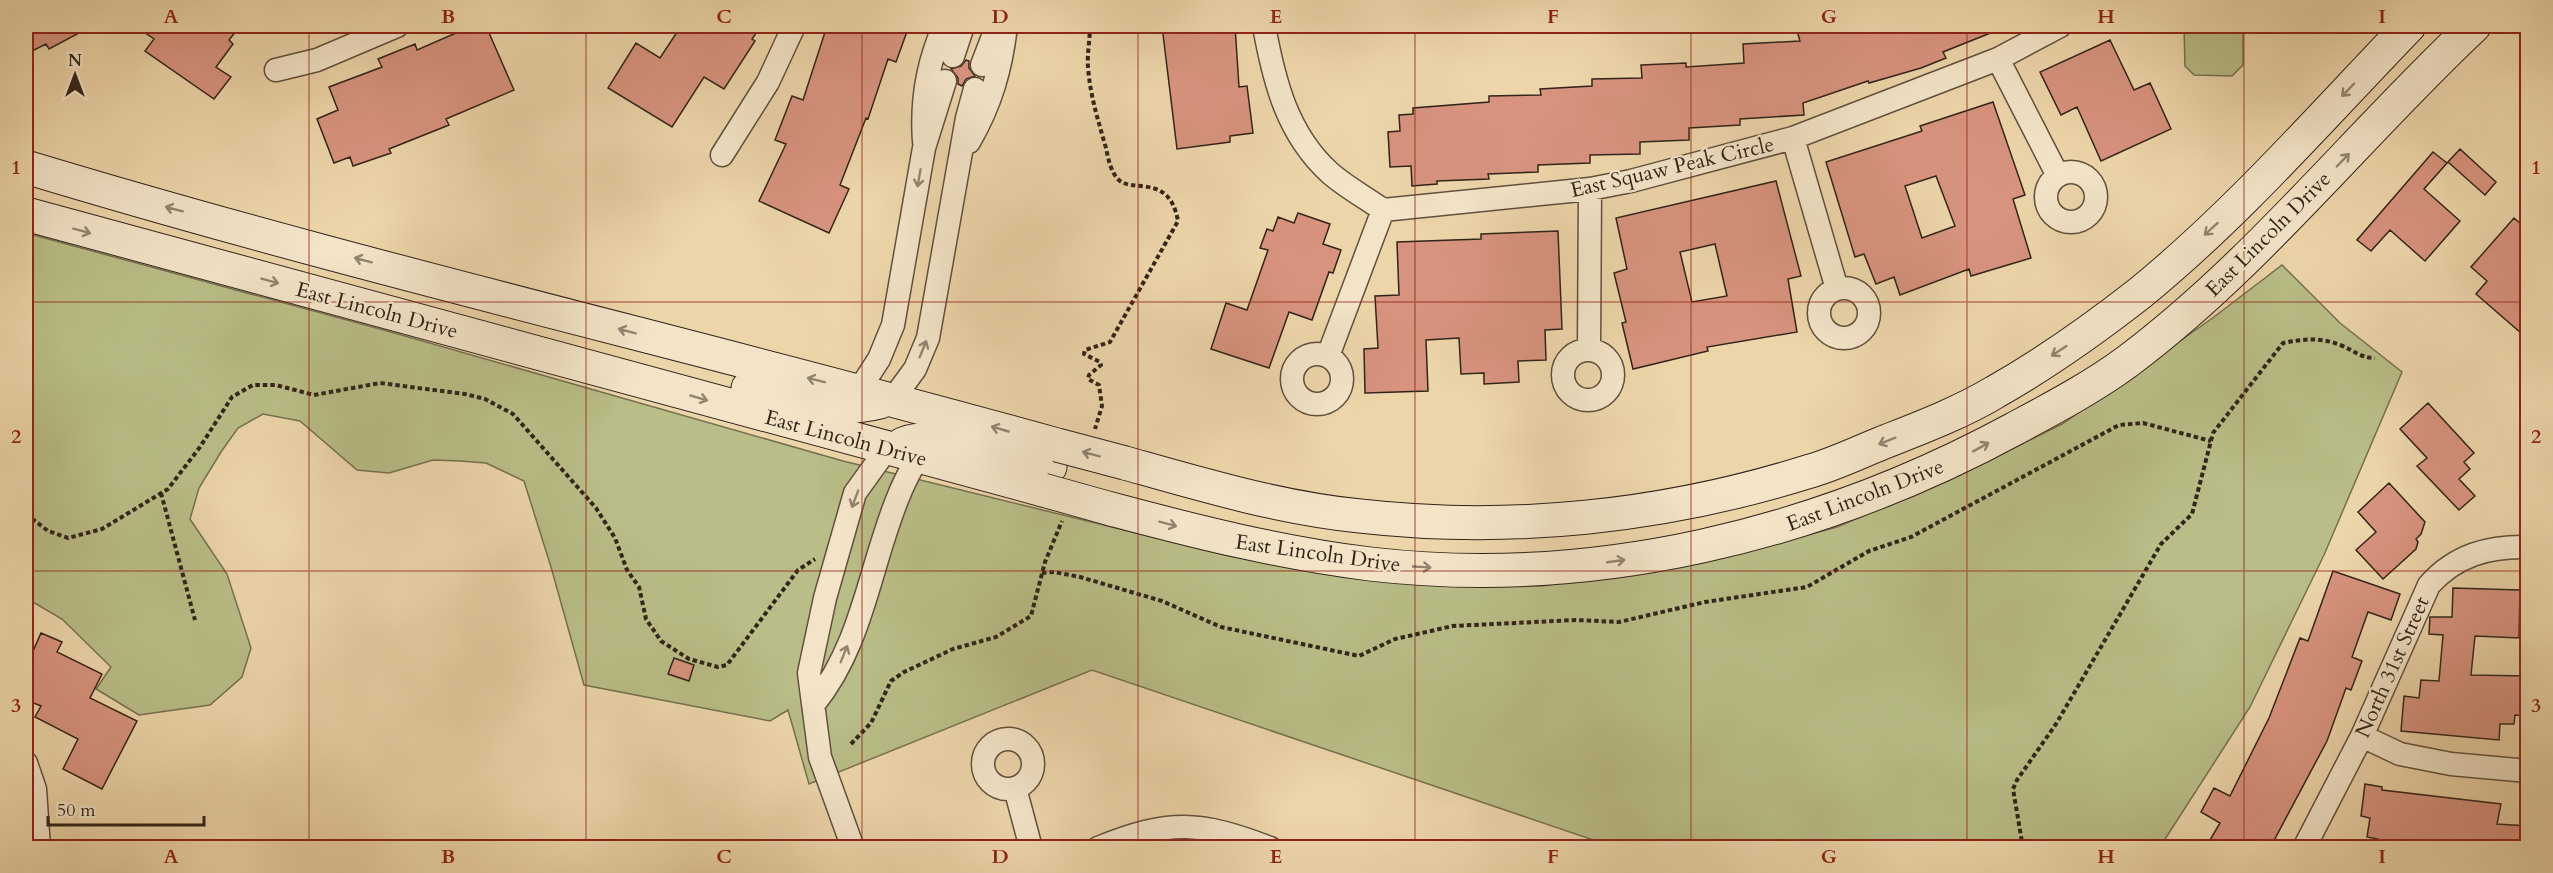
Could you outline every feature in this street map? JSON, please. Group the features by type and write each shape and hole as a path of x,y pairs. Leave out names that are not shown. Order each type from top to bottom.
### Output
{"main road":[{"name":"East Lincoln Drive","path":"1118,485 1185,498 1251,498 1356,516 1489,524 1614,514 1718,497 1810,472 1914,430 1994,393 2087,333 2142,291 2224,217 2409,26"},
{"name":"East Lincoln Drive","path":"1118,485 1236,542 1373,564 1484,569 1560,567 1618,561 1712,544 1798,523 1846,507 1951,463 2061,404 2126,362 2217,287 2474,26"},
{"path":"26,167 419,275 893,399 1050,467"},
{"name":"East Lincoln Drive","path":"26,214 917,458 1050,467"},
{"path":"457,332 545,336 826,408 859,407 893,399"},
{"path":"886,450 910,441 956,442 1118,485"}],"street":[{"path":"276,70 317,60 397,26"},
{"path":"722,155 768,82 794,26"},
{"path":"924,148 921,110 934,54 944,26"},
{"path":"953,56 963,26"},
{"path":"982,64 997,26"},
{"path":"963,154 982,120 996,85 1006,26"},
{"path":"1264,26 1282,103 1300,141 1331,174 1383,210 1328,356"},
{"name":"East Squaw Peak Circle","path":"1383,210 1590,189 1631,181 1793,138 1998,59 2060,26"},
{"path":"1998,59 2058,176"},
{"path":"859,390 879,359 893,325 924,148 945,81"},
{"path":"893,399 915,369 928,338 963,154 967,118 975,89"},
{"path":"1793,138 1837,289"},
{"path":"1589,350 1590,189"},
{"path":"853,848 820,757 808,674 825,598 855,494 886,450"},
{"path":"814,704 833,680 865,603 898,495 917,458"},
{"name":"North 31st Street","path":"2304,848 2362,736 2429,585 2442,570 2469,555 2507,547 2528,547"},
{"path":"2362,736 2400,754 2451,764 2528,771"},
{"path":"26,763 35,789 39,848"},
{"path":"1015,788 1031,848"},
{"path":"1098,848 1167,826 1193,825 1224,831 1270,848"}],"path":[{"path":"1090,26 1087,64 1092,105 1112,170 1118,180 1124,183 1142,184 1159,190 1170,199 1178,221 1110,342 1085,350 1084,354 1100,362 1101,365 1089,375 1089,379 1099,385 1102,406 1094,431"},
{"path":"2023,848 2013,789 2017,780 2056,724 2161,544 2192,514 2213,433 2283,343 2310,338 2340,344 2364,358 2375,358"},
{"path":"26,514 48,531 68,538 84,536 102,529 168,489 181,473 220,412 241,390 265,383 314,395 366,384 395,384 475,396 513,414 596,508 615,538 627,570 639,587 646,619 652,630 661,640 688,659 718,667 727,665 798,570 811,560 839,551"},
{"path":"160,493 195,620"},
{"path":"852,744 871,723 891,681 904,672 953,649 996,637 1031,616 1045,562 1064,516"}],"green space":[{"path":"2184,26 2243,26 2243,65 2232,76 2194,75 2185,66"},
{"path":"26,233 391,332 843,461 1234,557 1359,577 1448,585 1542,586 1718,559 1837,527 1961,474 2062,424 2214,317 2282,265 2340,323 2402,372 2324,555 2250,707 2160,847 1614,847 1092,670 809,784 788,710 770,721 584,685 524,481 486,463 460,461 433,460 389,473 357,470 300,421 263,414 238,428 221,452 199,488 190,519 227,574 251,648 242,677 210,705 139,715 96,689 111,667 62,619 26,598"}],"building":[{"path":"26,26 92,26 49,49 46,44 26,54"},
{"path":"135,26 240,26 229,40 233,44 216,67 231,77 214,99 145,51 154,39"},
{"path":"472,26 486,26 514,90 446,119 449,125 389,149 391,153 353,166 350,157 334,163 317,119 338,110 329,87 382,67 378,59 415,44 417,50"},
{"path":"681,26 761,26 752,39 755,41 724,89 704,77 672,127 608,88 636,43 660,58"},
{"path":"827,26 909,26 896,62 888,59 868,119 866,118 840,185 849,189 829,233 759,201 786,144 775,140 792,96 803,100"},
{"path":"1162,26 1235,26 1239,87 1247,86 1253,133 1230,136 1230,142 1177,149"},
{"path":"1813,26 2008,26 1943,52 1946,58 1921,68 1869,83 1868,81 1803,103 1804,115 1740,119 1740,125 1689,128 1689,140 1640,142 1640,154 1590,155 1590,163 1538,165 1538,172 1488,174 1489,179 1437,181 1437,184 1412,186 1411,166 1390,167 1388,132 1400,131 1399,115 1413,114 1413,108 1489,102 1489,96 1541,95 1540,89 1592,86 1592,79 1642,78 1641,65 1686,63 1686,67 1744,63 1743,44 1800,41 1797,31"},
{"path":"2110,40 2134,90 2150,83 2171,129 2101,161 2077,107 2061,115 2040,72"},
{"path":"966,60 969,61 969,68 975,76 966,79 962,86 958,84 958,78 951,69 961,66"},
{"path":"1993,102 2025,195 2013,199 2031,258 1971,276 1969,269 1900,295 1894,277 1876,284 1864,254 1855,257 1826,162 1922,131 1920,126","holes":["1936,176 1955,226 1922,238 1905,186"]},
{"path":"2460,149 2496,182 2485,195 2448,162"},
{"path":"2433,152 2447,163 2424,189 2460,221 2425,261 2390,230 2371,251 2357,240"},
{"path":"1776,181 1801,276 1788,279 1797,332 1707,347 1708,351 1633,369 1622,323 1626,322 1614,273 1627,269 1616,218","holes":["1715,244 1727,296 1692,302 1680,252"]},
{"path":"1298,213 1330,224 1323,244 1341,250 1333,273 1329,272 1312,320 1289,312 1269,368 1211,349 1226,303 1247,310 1268,250 1260,248 1267,229 1273,231 1278,217 1294,223"},
{"path":"2514,218 2528,230 2528,339 2476,294 2487,281 2471,267"},
{"path":"1558,231 1562,329 1545,330 1546,360 1518,361 1519,382 1484,384 1484,373 1461,374 1459,338 1426,340 1428,391 1365,393 1364,349 1378,348 1375,296 1399,295 1397,242 1481,239 1481,234"},
{"path":"2428,403 2474,453 2464,462 2470,469 2459,479 2475,496 2459,510 2417,466 2427,458 2400,429"},
{"path":"2389,483 2425,522 2421,534 2416,539 2418,542 2416,549 2383,579 2356,550 2376,532 2358,512"},
{"path":"2333,571 2400,594 2391,620 2368,612 2352,657 2362,661 2351,690 2346,688 2327,741 2270,848 2213,848 2216,843 2210,840 2220,823 2201,812 2214,788 2230,796 2269,718 2300,638 2308,641"},
{"path":"2453,588 2520,590 2519,638 2475,636 2471,675 2528,676 2528,716 2515,715 2514,724 2500,724 2499,740 2401,731 2404,696 2419,698 2421,680 2439,681 2443,635 2429,634 2430,617 2452,617"},
{"path":"41,633 62,642 57,652 102,674 90,698 137,721 102,789 63,769 78,739 35,717 41,706 26,700 26,667"},
{"path":"674,658 694,665 689,681 668,674"},
{"path":"2365,784 2382,787 2382,790 2501,804 2497,824 2528,826 2528,848 2377,848 2378,839 2367,837 2370,818 2361,816"}]}
